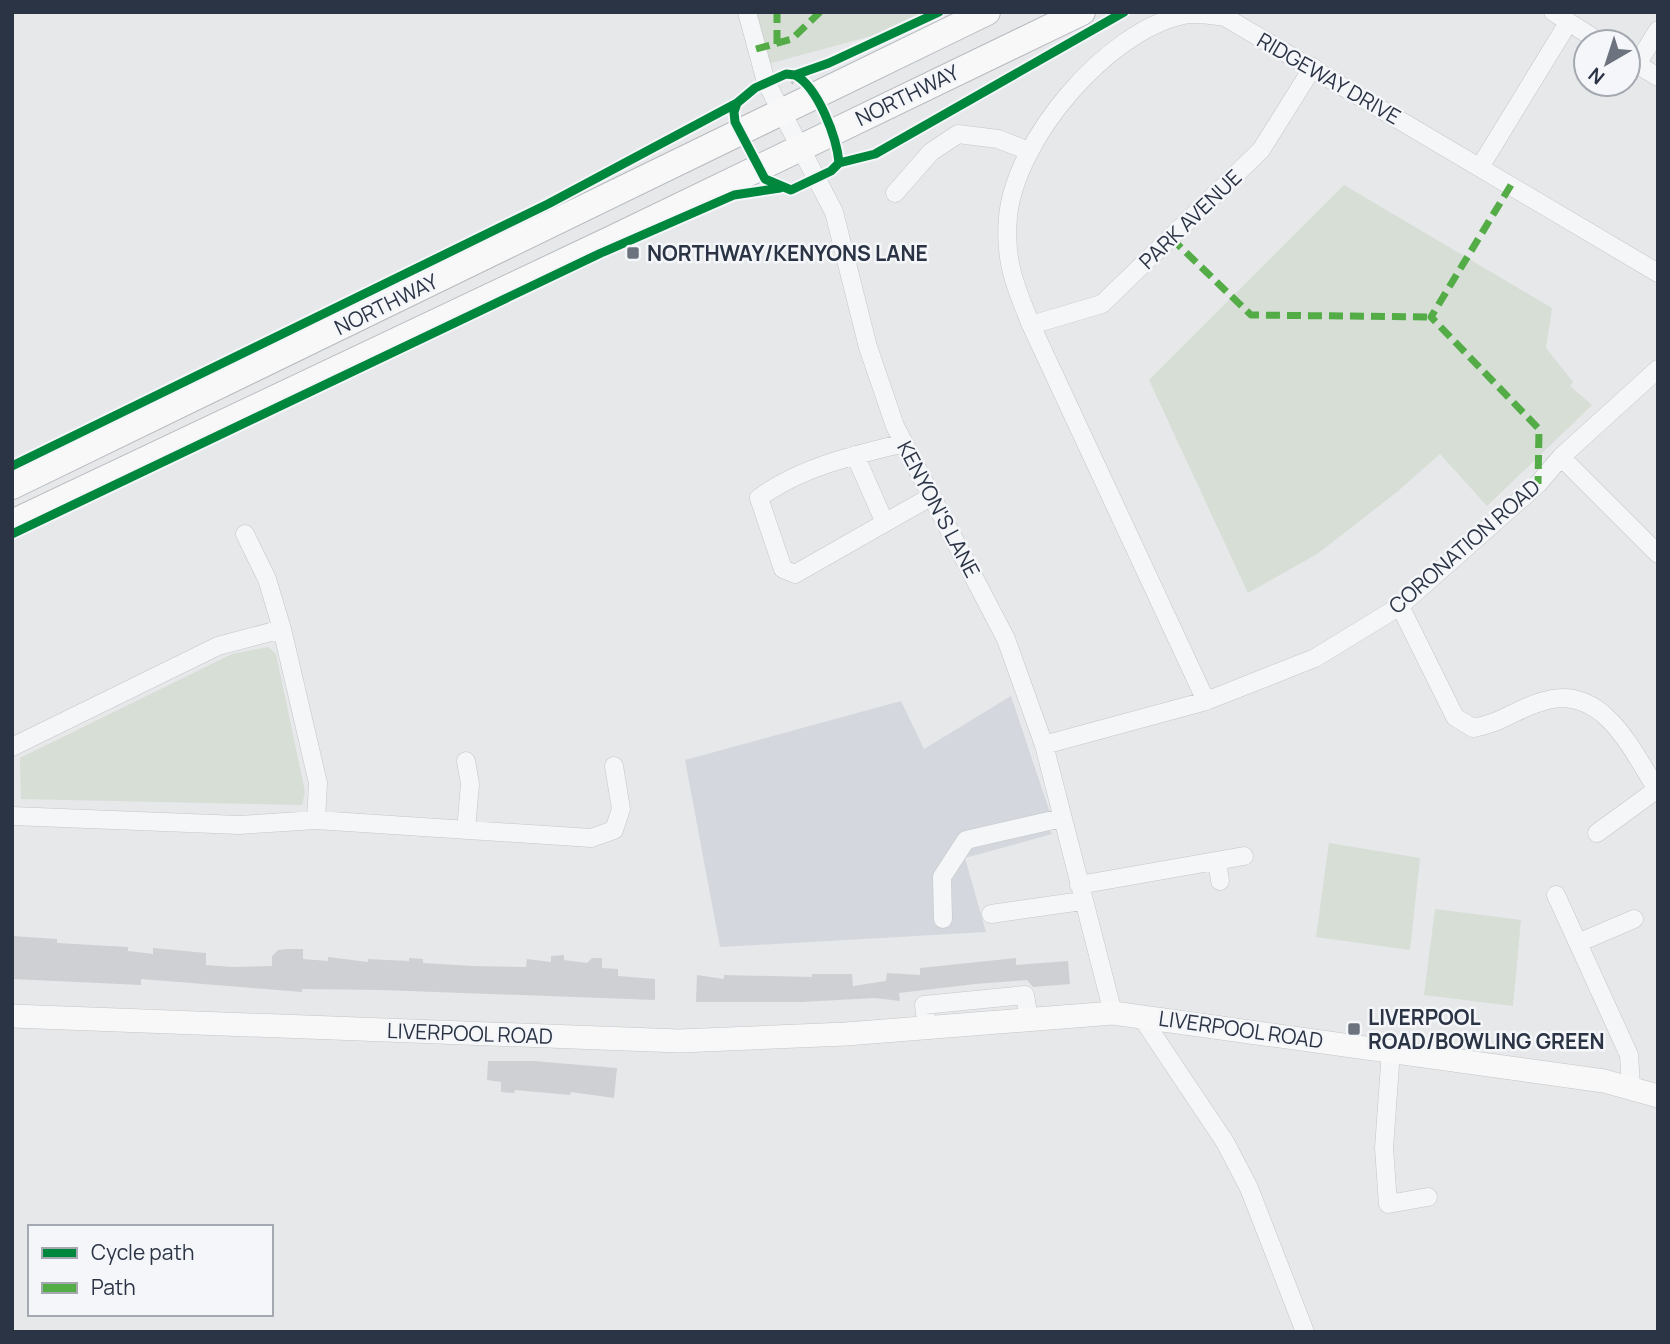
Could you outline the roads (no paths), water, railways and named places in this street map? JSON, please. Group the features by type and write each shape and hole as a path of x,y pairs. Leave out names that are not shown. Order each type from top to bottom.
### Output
{"highway":[{"name":"NORTHWAY","path":"12,486 781,113 801,85 987,12"},
{"name":"NORTHWAY","path":"12,523 764,178 800,147 1082,12"}],"main road":[{"name":"LIVERPOOL ROAD","path":"12,1016 679,1041 927,1028 1113,1013 1631,1086 1658,1096"}],"street":[{"name":"KENYON'S LANE","path":"747,12 766,82 817,178 840,230 868,347 904,443 1006,639 1044,745 1113,1013"},
{"path":"1553,12 1576,28"},
{"name":"RIDGEWAY DRIVE","path":"1206,701 1031,325 1010,272 1007,246 1008,214 1029,151 1069,94 1107,57 1147,30 1182,15 1202,13 1225,17 1658,273"},
{"path":"1480,167 1568,23"},
{"path":"1642,50 1658,30"},
{"name":"PARK AVENUE","path":"1031,325 1102,304 1261,150 1312,67"},
{"path":"1642,68 1658,77"},
{"path":"895,193 931,152 958,134 998,139 1029,151"},
{"name":"CORONATION ROAD","path":"1044,745 1206,701 1315,658 1400,606 1538,484 1561,457 1658,369"},
{"path":"904,443 823,466 770,490 759,498 783,569 795,574 932,496"},
{"path":"855,455 885,523"},
{"path":"1561,457 1658,554"},
{"path":"245,534 267,579 282,629 318,783 316,820"},
{"path":"1400,606 1455,717 1473,728 1497,724 1545,700 1573,700 1602,713 1623,733 1657,791 1597,833"},
{"path":"12,747 218,646 282,629"},
{"path":"466,830 470,784 467,761"},
{"path":"12,816 239,825 316,820 591,838 614,830 621,809 614,766"},
{"path":"943,919 942,877 966,840 1062,818"},
{"path":"991,914 1244,856"},
{"path":"1217,861 1220,881"},
{"path":"1556,895 1629,1055 1631,1086"},
{"path":"1578,943 1634,919"},
{"path":"1140,1015 1218,1132 1243,1176 1274,1247 1305,1332"},
{"path":"1391,1051 1384,1148 1388,1204 1428,1197"}],"place":[{"name":"NORTHWAY/KENYONS LANE","path":"633,253"},
{"name":"LIVERPOOL ROAD/BOWLING GREEN","path":"1354,1029"}]}
